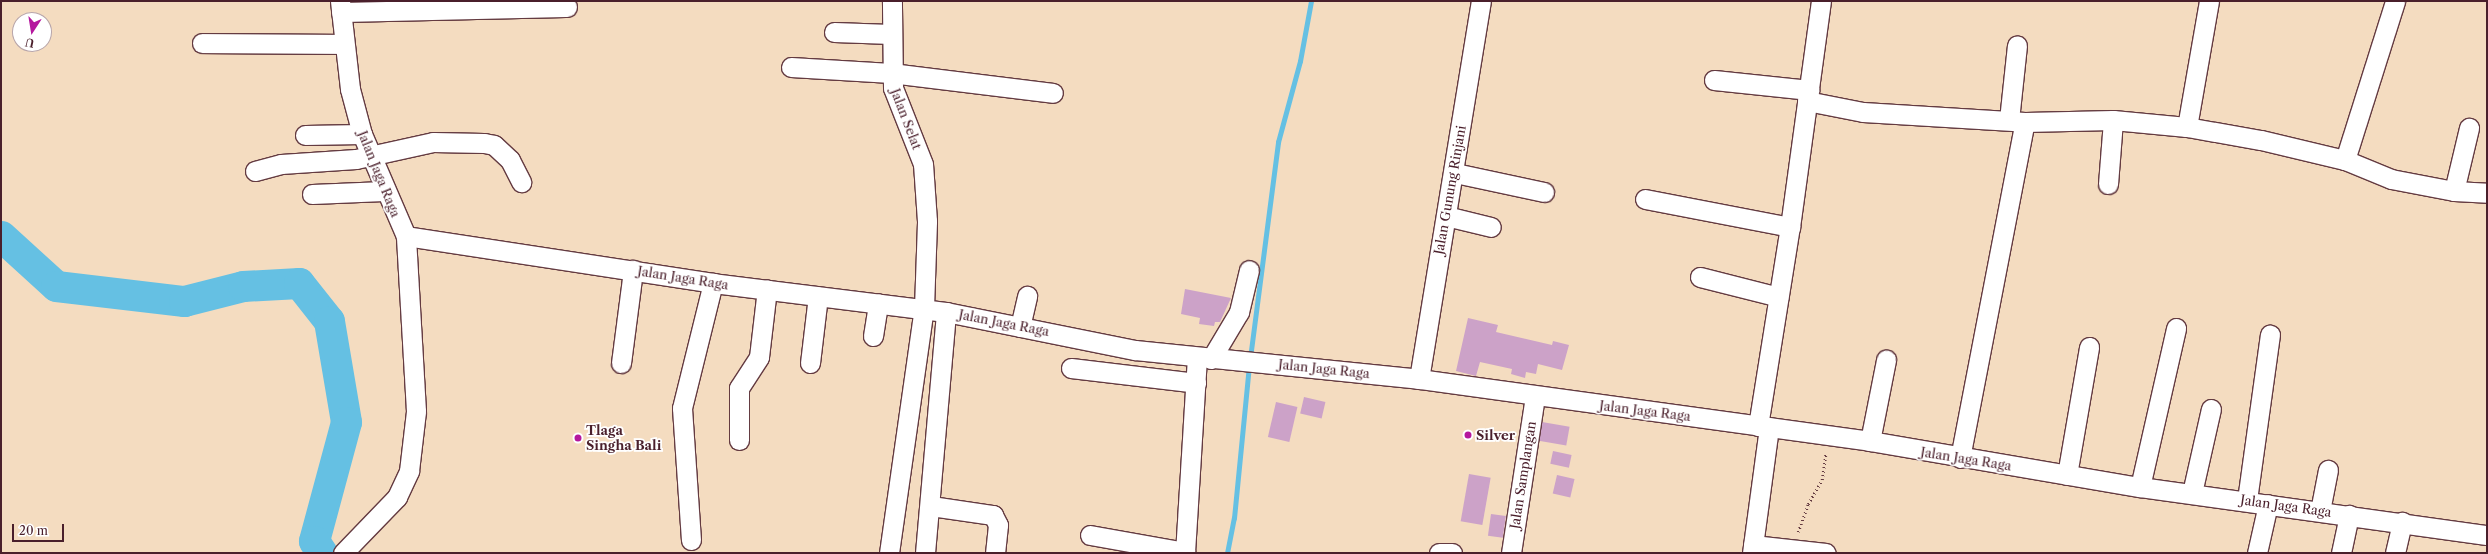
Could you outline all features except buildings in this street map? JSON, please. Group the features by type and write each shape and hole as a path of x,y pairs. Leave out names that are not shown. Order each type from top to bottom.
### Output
{"street":[{"name":"Jalan Selat","path":"889,553 924,308 927,221 923,164 912,130 896,99 891,73 892,1"},
{"name":"Jalan Gunung Rinjani","path":"1419,379 1446,216 1455,173 1481,1"},
{"path":"1821,1 1779,297 1763,426 1752,549 1793,548 1826,553"},
{"path":"2187,127 2208,1"},
{"path":"2345,160 2395,1"},
{"path":"340,6 567,7"},
{"name":"Jalan Jaga Raga","path":"340,6 343,44 362,134 384,191 406,236 714,283 924,308 1135,350 1211,359 1268,363 1419,379 1763,426 1870,441 1960,458 2140,487 2248,500 2487,535"},
{"path":"834,32 891,34"},
{"path":"202,43 343,44"},
{"path":"1960,458 2017,121 2017,45"},
{"path":"791,67 891,73 1054,93"},
{"path":"1714,80 1808,96 1864,112 2017,121 2113,120 2187,127 2261,140 2345,160 2391,179 2454,191 2487,193"},
{"path":"2108,184 2113,120"},
{"path":"2454,191 2469,128"},
{"path":"304,135 362,134"},
{"path":"255,171 281,164 370,157 434,142 484,143 494,145 510,160 521,182"},
{"path":"1455,173 1544,192"},
{"path":"312,194 384,191"},
{"path":"1645,199 1790,227"},
{"path":"1446,216 1490,227"},
{"path":"343,553 397,497 409,471 416,411 406,236"},
{"path":"621,363 633,270"},
{"path":"1090,535 1185,552 1196,383 1239,312 1249,270"},
{"path":"1700,278 1779,297"},
{"path":"691,540 682,408 714,283"},
{"path":"739,440 739,388 759,357 767,290"},
{"path":"810,363 818,296"},
{"path":"1020,327 1027,296"},
{"path":"873,336 878,303"},
{"path":"925,553 931,506 946,312"},
{"path":"2140,487 2176,328"},
{"path":"2248,500 2270,335"},
{"path":"2067,475 2089,347"},
{"path":"1870,441 1886,360"},
{"path":"1071,368 1196,383"},
{"name":"Jalan Samplangan","path":"1511,553 1535,396"},
{"path":"2192,493 2211,409"},
{"path":"2320,511 2328,470"},
{"path":"2257,553 2268,504"},
{"path":"931,506 993,515 998,525 995,553"},
{"path":"2341,553 2350,515"},
{"path":"2395,553 2402,522"},
{"path":"1439,553 1452,553"}],"path":[{"path":"1793,548 1808,504 1822,480 1828,435"}],"waterway":[{"path":"1250,358 1278,142 1300,61 1311,1"},
{"path":"1,236 56,286 184,301 243,286 299,283 329,321 346,422 314,541 322,553"},
{"path":"1227,553 1234,518 1249,366"}],"place":[{"name":"Silver","path":"1468,435"},
{"name":"Tlaga Singha Bali","path":"578,438"}]}
